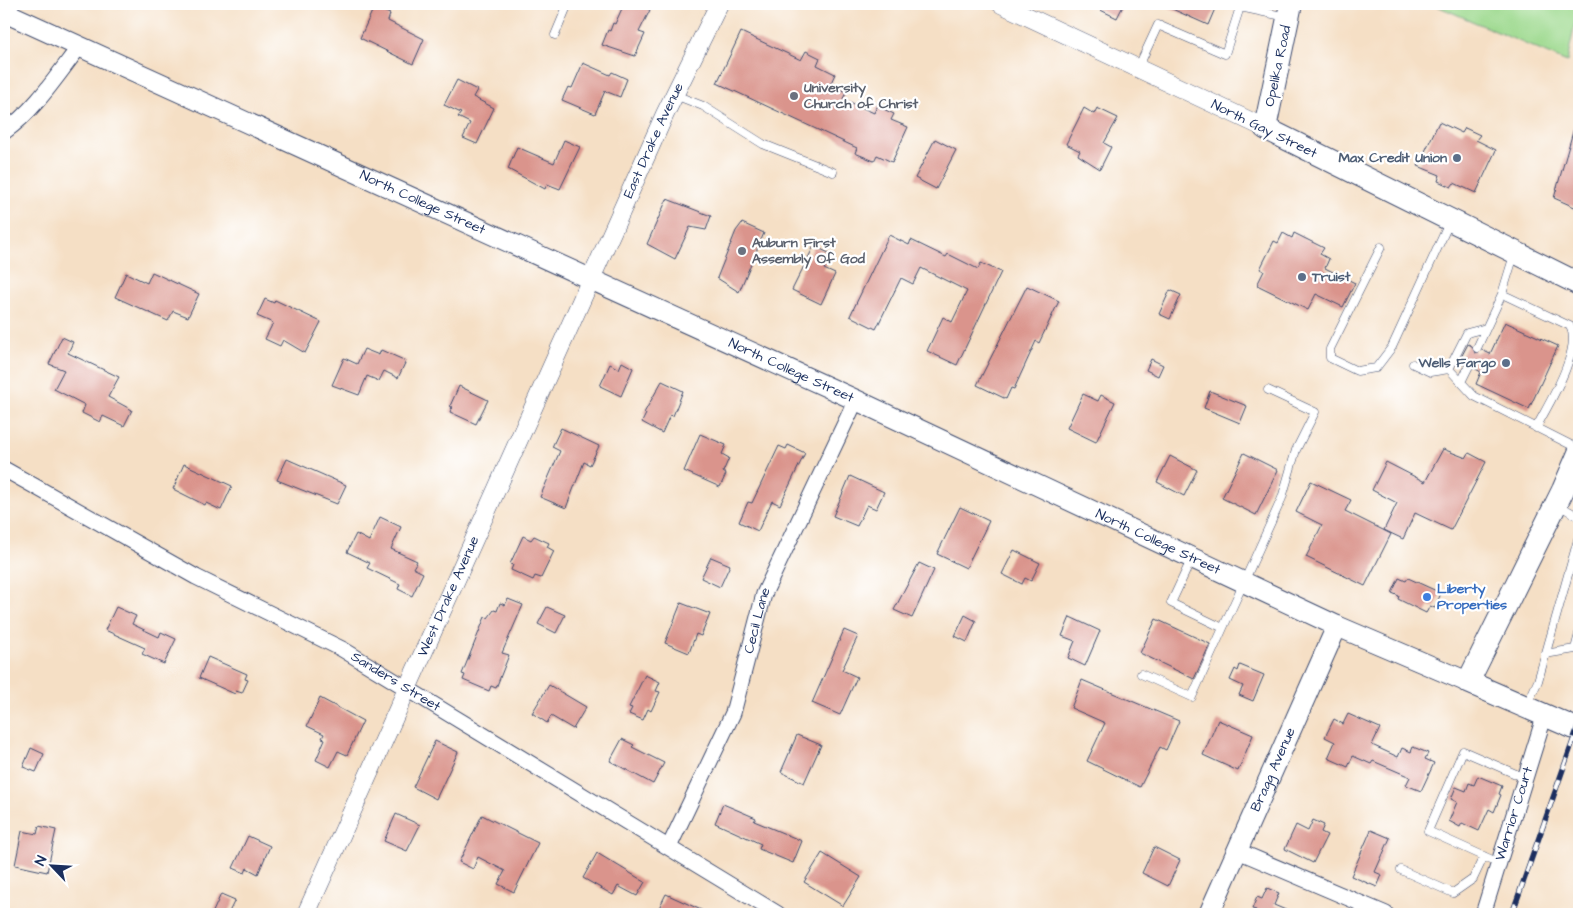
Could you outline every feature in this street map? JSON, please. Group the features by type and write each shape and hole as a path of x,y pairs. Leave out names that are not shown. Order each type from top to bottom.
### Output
{"main road":[{"name":"Opelika Road","path":"1265,128 1289,11"},
{"name":"North College Street","path":"4,12 856,400 1337,626 1579,730"},
{"name":"North Gay Street","path":"1265,128 1578,284"},
{"path":"1468,682 1556,504 1579,453"},
{"name":"Bragg Avenue","path":"1209,914 1337,626"}],"street":[{"name":"East Drake Avenue","path":"592,280 674,95 719,4"},
{"name":"North Gay Street","path":"1001,4 1265,128"},
{"path":"4,132 12,126 52,82 79,47"},
{"name":"West Drake Avenue","path":"306,914 592,280"},
{"name":"Cecil Lane","path":"669,846 733,713 764,594 856,400"},
{"name":"Sanders Street","path":"4,469 196,578 334,645 669,846 778,914"},
{"name":"Warrior Court","path":"1483,914 1526,778 1535,710"},
{"path":"1238,851 1359,909 1386,914"}],"lane":[{"path":"555,34 568,4"},
{"path":"1138,68 1158,25 1225,54 1241,5 1289,11"},
{"path":"674,95 704,106 763,144 833,172"},
{"path":"1381,247 1330,349 1330,358 1357,371 1376,368 1392,347 1450,221"},
{"path":"1477,348 1502,294 1515,253"},
{"path":"1502,294 1570,326 1574,331 1574,348 1568,366 1536,428"},
{"path":"1450,369 1467,333 1486,328"},
{"path":"1413,364 1430,372 1450,369"},
{"path":"1461,382 1468,366"},
{"path":"1450,369 1474,396 1579,449"},
{"path":"1141,674 1192,697 1282,498 1296,450 1315,412 1268,390"},
{"path":"1556,504 1579,517"},
{"path":"1535,710 1536,687 1579,536"},
{"path":"1192,558 1171,603 1223,628"},
{"path":"1546,654 1575,649 1579,634"},
{"path":"1499,863 1428,831 1463,751 1526,778"},
{"path":"1400,870 1452,893 1473,879 1484,856"}],"green space":[{"path":"1438,4 1579,4 1567,62 1437,6"}],"building":[{"path":"624,4 636,4 650,10 639,32 645,34 635,56 602,45 608,30 610,31 613,23 615,24"},
{"path":"1088,4 1124,4 1117,18"},
{"path":"1161,4 1217,4 1208,25"},
{"path":"374,7 390,14 388,21 424,39 413,64 360,38"},
{"name":"University Church of Christ","path":"741,32 801,60 806,51 820,58 817,65 835,74 830,85 846,92 843,99 874,113 877,106 894,114 891,120 908,127 892,162 877,155 874,161 855,153 857,148 717,83"},
{"path":"583,63 610,75 612,72 627,79 620,97 605,91 595,114 562,100 568,87 572,88"},
{"path":"457,80 477,90 473,97 494,108 477,144 463,138 470,123 458,117 461,113 444,105"},
{"path":"1084,108 1094,114 1097,108 1118,118 1104,143 1111,147 1100,169 1078,155 1080,151 1066,144"},
{"path":"1576,121 1579,122 1579,209 1554,198"},
{"name":"Max Credit Union","path":"1439,122 1462,133 1465,128 1480,135 1476,140 1496,150 1476,193 1454,183 1451,187 1438,181 1440,175 1418,166"},
{"path":"935,139 956,150 936,189 915,178"},
{"path":"564,140 580,147 560,189 547,184 545,189 508,169 517,147 554,163"},
{"path":"667,199 711,216 706,230 690,227 675,259 647,244"},
{"path":"742,223 764,233 739,292 717,278 736,231"},
{"name":"Truist","path":"1283,233 1292,238 1294,233 1324,248 1320,254 1329,259 1325,268 1355,283 1343,307 1316,294 1308,310 1257,285 1264,271 1260,269 1274,241 1278,243"},
{"path":"889,235 909,245 911,240 946,257 948,254 978,269 981,263 1001,272 957,365 927,351 943,317 952,322 967,291 921,268 913,284 901,278 876,329 850,316"},
{"path":"814,246 831,254 824,269 835,274 821,304 792,290"},
{"path":"152,272 199,294 188,317 173,311 168,321 115,297 126,273 147,283"},
{"path":"1027,286 1059,301 1039,343 1036,341 1014,389 1011,388 1006,399 977,385"},
{"path":"1170,290 1181,295 1170,319 1159,314"},
{"path":"265,299 274,303 275,300 321,322 305,353 283,340 280,346 265,339 273,323 257,316"},
{"name":"Wells Fargo","path":"1505,322 1558,346 1529,409 1476,384 1481,372 1474,368 1471,361 1464,364 1459,361 1468,344 1472,346 1475,353 1482,350 1490,354"},
{"path":"62,337 73,342 68,353 119,377 108,397 132,410 124,426 103,416 100,422 82,413 85,405 54,389 64,370 49,364"},
{"path":"364,349 379,355 381,350 406,361 398,378 384,371 379,381 367,376 359,395 332,385 344,358 357,364"},
{"path":"1151,359 1163,365 1158,376 1146,370"},
{"path":"622,362 633,368 621,396 600,386 610,364 619,369"},
{"path":"662,381 683,391 673,416 670,415 662,433 642,422 646,414 644,413"},
{"path":"459,386 488,400 476,424 450,412 452,407 450,406"},
{"path":"1210,391 1247,406 1240,423 1204,408"},
{"path":"1083,394 1098,401 1101,395 1115,402 1096,442 1067,428"},
{"path":"561,428 599,446 590,465 584,462 566,508 540,497 560,451 552,447"},
{"path":"700,434 726,445 722,454 729,458 723,472 726,474 720,487 684,471"},
{"path":"788,445 805,453 780,505 772,501 758,531 739,522 748,502 752,503 779,446 786,449"},
{"path":"1443,449 1466,458 1469,453 1486,462 1451,530 1415,513 1403,539 1384,530 1397,503 1372,490 1386,462 1425,482"},
{"path":"1244,453 1278,470 1256,515 1222,498"},
{"path":"1170,456 1197,470 1184,496 1157,482"},
{"path":"287,459 346,485 337,504 277,480"},
{"path":"184,464 232,486 221,510 206,503 205,505 173,489"},
{"path":"850,476 884,492 876,509 867,505 857,526 833,516"},
{"path":"1311,481 1351,500 1345,511 1391,534 1365,586 1306,557 1322,525 1296,512"},
{"path":"960,507 989,521 966,568 937,554"},
{"path":"380,517 401,527 391,549 417,561 413,568 423,573 412,596 398,589 400,584 367,568 370,563 347,552 356,534 369,541"},
{"path":"523,536 531,540 534,536 549,543 547,547 554,551 541,578 535,576 533,580 511,570 513,565 510,564"},
{"path":"1014,550 1040,563 1031,581 1025,578 1022,584 1002,574"},
{"path":"711,557 730,565 720,587 701,578"},
{"path":"919,563 934,570 912,618 894,610"},
{"path":"1399,578 1406,581 1408,578 1441,593 1435,608 1430,606 1426,613 1398,599 1399,596 1392,593"},
{"path":"508,599 523,605 502,653 509,655 496,688 491,686 489,691 463,680 465,675 462,674 485,617 488,618 494,610 497,611 500,603 505,605"},
{"path":"681,603 710,614 701,636 696,634 689,653 665,643"},
{"path":"116,607 136,616 132,624 159,637 161,632 176,639 164,664 142,654 145,648 105,630"},
{"path":"547,607 565,615 556,633 538,624"},
{"path":"965,615 976,621 967,642 955,636"},
{"path":"1070,617 1100,631 1085,666 1068,658 1075,641 1062,636"},
{"path":"1156,619 1210,644 1194,679 1140,653"},
{"path":"844,630 858,636 842,670 857,677 840,715 812,703"},
{"path":"208,657 247,674 245,679 248,680 242,693 236,691 235,694 199,678"},
{"path":"1240,665 1264,675 1253,701 1239,695 1243,686 1230,680 1235,669 1238,671"},
{"path":"645,675 660,682 656,691 660,692 651,711 648,709 643,720 629,714 632,708 629,707"},
{"path":"1082,680 1179,721 1166,750 1160,747 1140,787 1087,761 1105,723 1071,708"},
{"path":"549,685 586,707 573,729 551,716 547,723 532,713"},
{"path":"320,698 363,721 347,755 338,751 330,767 316,760 325,739 322,738 324,734 307,726"},
{"path":"1348,714 1380,728 1372,745 1398,757 1402,748 1411,752 1413,747 1428,753 1425,759 1434,763 1421,791 1406,785 1410,777 1373,761 1371,764 1353,756 1348,767 1328,758 1335,742 1325,737 1334,719 1343,724"},
{"path":"1218,720 1253,735 1238,771 1203,755"},
{"path":"797,735 821,745 804,783 781,772"},
{"path":"622,739 634,745 632,747 664,763 653,784 610,761"},
{"path":"435,741 458,752 436,799 413,787"},
{"path":"31,748 44,754 36,772 23,767"},
{"path":"1478,776 1502,786 1499,794 1501,795 1494,812 1489,809 1479,831 1462,823 1460,827 1449,821 1457,802 1451,799 1456,787 1466,791 1469,783 1474,785"},
{"path":"723,804 756,818 754,821 802,841 793,863 759,849 761,844 715,823"},
{"path":"396,814 420,825 407,851 384,841"},
{"path":"482,815 538,843 514,892 498,884 505,871 478,857 473,869 459,862"},
{"path":"1313,820 1324,825 1321,832 1327,835 1313,863 1285,849 1296,825 1308,831"},
{"path":"39,826 56,830 47,872 15,865 22,831 37,834"},
{"path":"1371,830 1390,838 1375,872 1382,875 1377,887 1351,876"},
{"path":"248,836 270,846 258,874 247,868 245,873 233,868"},
{"path":"1154,847 1180,860 1168,886 1142,873"},
{"path":"597,853 645,882 637,896 618,886 613,895 583,878"},
{"path":"822,853 861,877 843,906 804,882"},
{"path":"1267,888 1279,893 1274,905 1295,914 1254,914 1256,910 1252,909 1257,897 1262,899"},
{"path":"221,894 235,900 228,914 212,914"},
{"path":"666,894 710,914 656,914"}],"railway":[{"path":"1512,914 1579,724"}],"place":[{"name":"University Church of Christ","path":"794,96"},
{"name":"Max Credit Union","path":"1457,158"},
{"name":"Auburn First Assembly Of God","path":"742,251"},
{"name":"Truist","path":"1302,277"},
{"name":"Wells Fargo","path":"1506,363"},
{"name":"Liberty Properties","path":"1427,597"}]}
